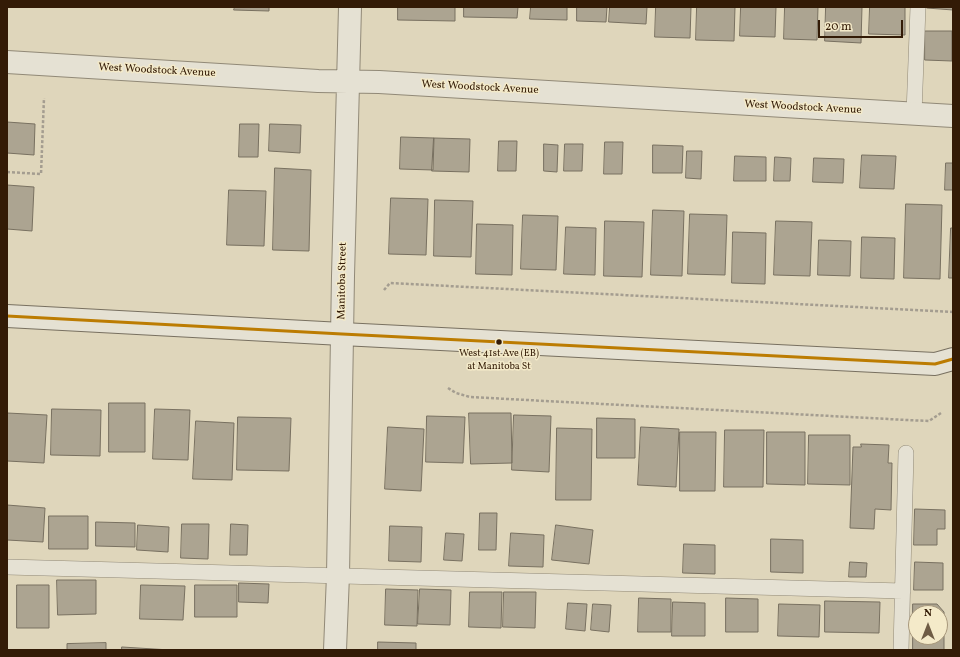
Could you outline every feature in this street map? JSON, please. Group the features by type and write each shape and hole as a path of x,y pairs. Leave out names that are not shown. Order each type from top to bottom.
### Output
{"street":[{"name":"Manitoba Street","path":"335,650 338,575 347,81 350,7"},
{"name":"West Woodstock Avenue","path":"7,62 318,81 347,81 953,116"},
{"path":"7,316 947,365"}],"lane":[{"path":"914,114 918,7"},
{"path":"901,650 906,453"},
{"path":"7,567 902,591"}],"path":[{"path":"7,172 41,174 44,98"},
{"path":"384,290 390,283 953,312"},
{"path":"448,388 456,393 470,397 899,419 929,420 941,413"}],"building":[{"path":"235,7 269,7 269,11 234,10"},
{"path":"398,7 455,7 455,21 398,20"},
{"path":"464,7 518,7 517,18 464,17"},
{"path":"531,7 567,7 567,20 530,19"},
{"path":"577,7 607,7 606,22 577,21"},
{"path":"610,7 647,7 646,24 609,22"},
{"path":"656,7 691,7 690,38 655,37"},
{"path":"697,7 735,7 734,41 696,40"},
{"path":"741,7 776,7 775,37 740,36"},
{"path":"785,7 818,7 817,40 784,39"},
{"path":"826,7 862,7 861,43 825,41"},
{"path":"870,7 905,7 905,35 869,34"},
{"path":"953,7 953,10 927,8"},
{"path":"925,31 952,31 952,61 925,60"},
{"path":"7,122 35,124 34,155 7,153"},
{"path":"240,124 259,124 258,157 239,157"},
{"path":"270,124 301,125 300,153 269,151"},
{"path":"401,137 434,138 433,170 400,169"},
{"path":"434,138 470,139 469,172 432,171"},
{"path":"499,141 517,141 516,171 498,171"},
{"path":"605,142 623,142 622,174 604,174"},
{"path":"544,144 558,145 557,172 544,171"},
{"path":"565,144 583,144 582,171 564,171"},
{"path":"653,145 683,146 682,173 653,173"},
{"path":"687,151 702,151 701,179 686,178"},
{"path":"862,155 896,156 894,189 860,188"},
{"path":"735,156 766,157 766,181 734,181"},
{"path":"775,157 791,158 790,181 774,181"},
{"path":"814,158 844,159 843,183 813,182"},
{"path":"946,163 953,163 953,190 945,190"},
{"path":"275,168 311,170 309,251 273,250"},
{"path":"7,185 34,187 32,231 7,229"},
{"path":"229,190 266,191 264,246 227,245"},
{"path":"391,198 428,199 426,255 389,254"},
{"path":"435,200 473,201 471,257 434,256"},
{"path":"906,204 942,205 940,279 904,278"},
{"path":"653,210 684,211 682,276 651,275"},
{"path":"690,214 727,215 725,275 688,274"},
{"path":"523,215 558,216 556,270 521,269"},
{"path":"605,221 644,222 642,277 604,276"},
{"path":"776,221 812,222 810,276 774,275"},
{"path":"477,224 513,225 512,275 476,274"},
{"path":"566,227 596,228 595,275 564,274"},
{"path":"951,228 953,228 953,278 949,278"},
{"path":"733,232 766,233 765,284 732,283"},
{"path":"862,237 895,238 894,279 861,278"},
{"path":"819,240 851,241 850,276 818,275"},
{"path":"109,403 145,403 145,452 109,452"},
{"path":"52,409 101,410 100,456 51,455"},
{"path":"155,409 190,410 188,460 153,459"},
{"path":"7,413 47,415 44,463 7,461"},
{"path":"469,413 511,413 512,463 471,464"},
{"path":"514,415 551,416 549,472 512,470"},
{"path":"427,416 465,417 463,463 426,462"},
{"path":"238,417 291,418 289,471 237,470"},
{"path":"597,418 635,419 635,458 597,458"},
{"path":"196,421 234,423 232,480 193,479"},
{"path":"388,427 424,429 421,491 385,489"},
{"path":"641,427 679,429 676,487 638,485"},
{"path":"557,428 592,429 591,500 556,500"},
{"path":"725,430 764,430 763,487 724,487"},
{"path":"680,432 716,432 715,491 680,491"},
{"path":"767,432 805,432 805,485 767,484"},
{"path":"809,435 850,435 850,485 808,484"},
{"path":"861,444 889,445 888,463 892,463 891,510 875,509 874,529 850,528 853,447 861,447"},
{"path":"7,505 45,508 43,542 7,540"},
{"path":"915,509 945,510 945,529 937,529 937,545 914,545"},
{"path":"480,513 497,513 496,550 479,550"},
{"path":"49,516 88,516 88,549 49,549"},
{"path":"96,522 135,523 135,547 96,546"},
{"path":"182,524 209,524 208,559 181,558"},
{"path":"231,524 248,525 247,555 230,555"},
{"path":"138,525 169,527 168,552 137,550"},
{"path":"556,525 593,530 589,564 552,560"},
{"path":"390,526 422,527 421,562 389,561"},
{"path":"446,533 464,534 462,561 444,560"},
{"path":"511,533 544,535 543,567 509,566"},
{"path":"771,539 803,540 803,573 771,572"},
{"path":"684,544 715,545 715,574 683,573"},
{"path":"850,562 867,563 866,577 849,577"},
{"path":"915,562 943,563 943,590 914,590"},
{"path":"57,580 96,580 96,614 58,615"},
{"path":"239,583 269,584 268,603 239,602"},
{"path":"17,585 49,585 49,628 17,628"},
{"path":"141,585 185,586 183,620 140,619"},
{"path":"195,585 237,585 237,617 195,617"},
{"path":"386,589 418,590 417,626 385,625"},
{"path":"420,589 451,590 450,625 418,624"},
{"path":"470,592 502,592 501,628 469,627"},
{"path":"504,592 536,592 535,628 503,627"},
{"path":"639,598 671,599 671,632 638,632"},
{"path":"726,598 758,599 758,632 726,632"},
{"path":"825,601 880,602 879,633 825,632"},
{"path":"673,602 705,603 705,636 672,636"},
{"path":"568,603 587,604 585,631 566,629"},
{"path":"593,604 611,605 609,632 591,630"},
{"path":"779,604 820,605 819,637 778,636"},
{"path":"937,604 938,605 913,605"},
{"path":"378,642 416,643 416,650 378,650"},
{"path":"106,643 106,650 67,650 67,644"},
{"path":"913,645 944,645 944,650 913,650"},
{"path":"122,647 170,650 122,650"}],"transit line":[{"path":"7,316 935,364 953,359"}],"place":[{"name":"West 41st Ave (EB) at Manitoba St","path":"499,342"}]}
